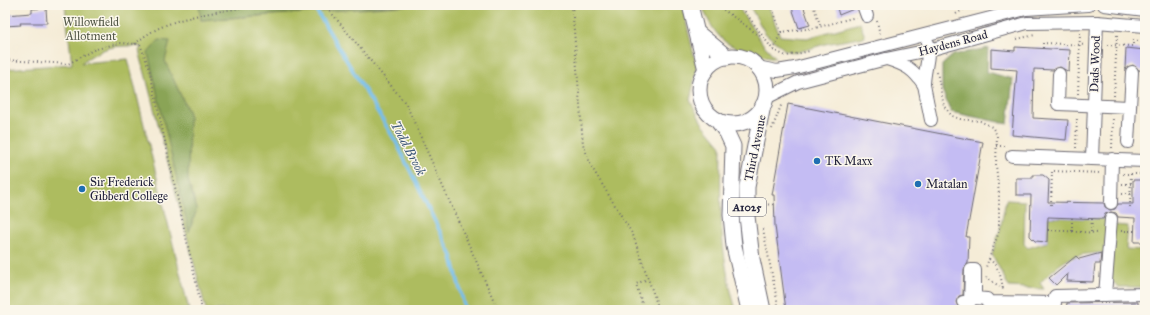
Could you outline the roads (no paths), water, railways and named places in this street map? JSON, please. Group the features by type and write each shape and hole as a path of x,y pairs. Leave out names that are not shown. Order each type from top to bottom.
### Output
{"main road":[{"path":"690,5 706,70"},
{"path":"698,34 731,53 759,62"},
{"path":"706,70 712,64 731,53"},
{"name":"A1025","path":"759,62 766,84 765,101"},
{"name":"A1025","path":"706,70 700,83 700,98 709,114 717,120"},
{"path":"717,120 728,124 738,124 753,117 765,101"},
{"name":"Third Avenue","path":"763,310 752,259 747,216 747,187 765,101"},
{"name":"Third Avenue","path":"717,120 727,133 733,146 731,215 734,246 749,310"}],"street":[{"name":"Haydens Road","path":"759,62 777,71 795,68 927,34 999,10 1088,5"},
{"path":"1104,5 1145,10"},
{"path":"999,10 1004,29"},
{"name":"Haydens Road","path":"765,101 798,82 886,59 929,50 1027,23 1096,27 1145,26"},
{"name":"Dads Wood","path":"1092,159 1096,27"},
{"path":"927,34 929,50 924,71 924,85 931,120"},
{"path":"886,59 902,64 914,71 924,85"},
{"path":"1128,142 1132,72"},
{"name":"Dads Wood","path":"1059,74 1058,104 1130,107"},
{"path":"1012,156 1145,161"},
{"path":"1111,203 1112,159"},
{"path":"1105,294 1111,219"},
{"path":"963,302 970,302 971,270 975,270 975,298 987,299 987,302 1055,303 1105,294 1145,294"}],"waterway":[{"name":"Todd Brook","path":"313,5 396,142 452,256 465,310"}],"place":[{"name":"TK Maxx","path":"817,161"},
{"name":"Matalan","path":"918,184"},
{"name":"Sir Frederick Gibberd College","path":"82,189"}],"park label":[{"name":"Willowfield Allotment","path":"91,29"}]}
